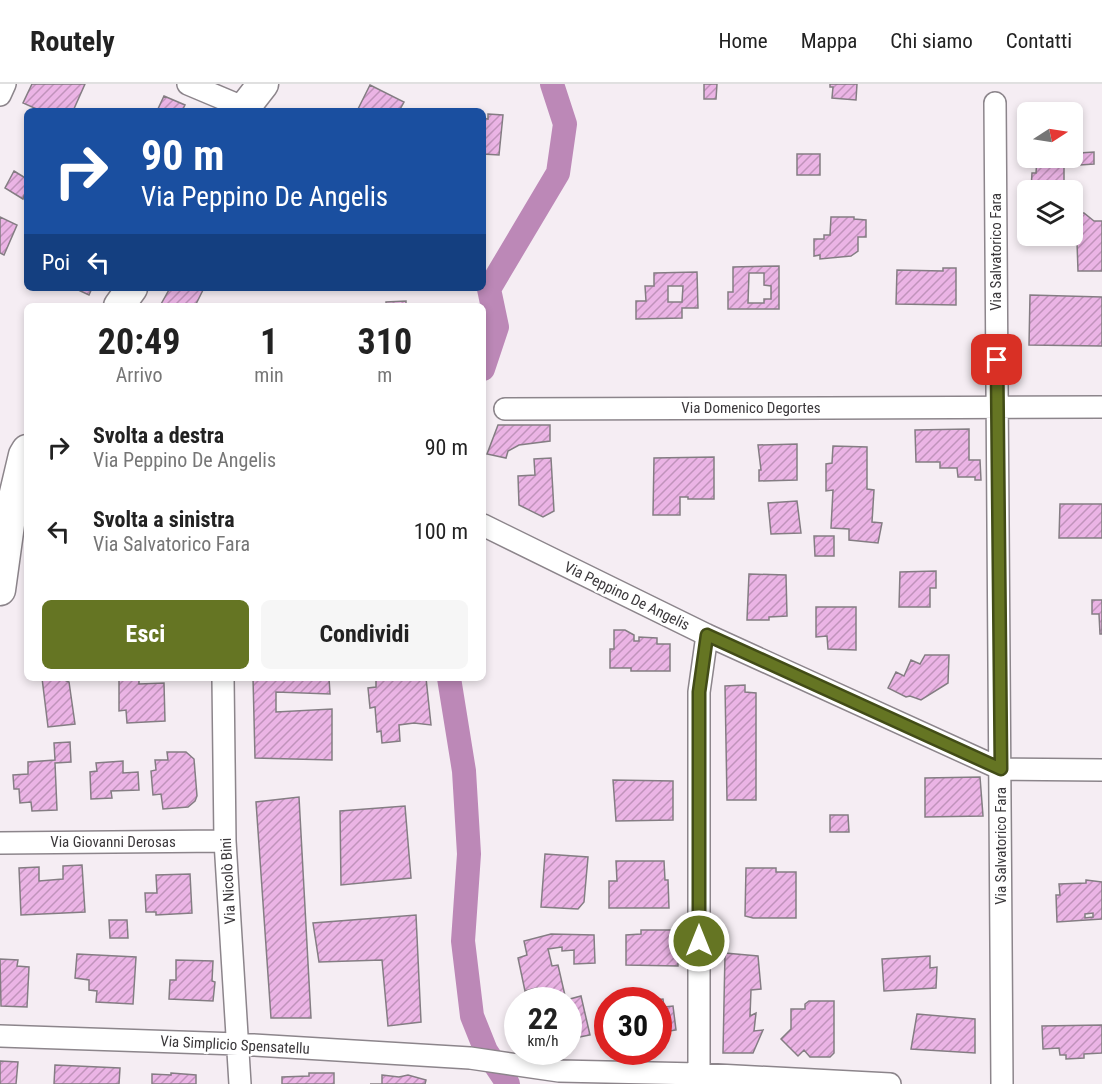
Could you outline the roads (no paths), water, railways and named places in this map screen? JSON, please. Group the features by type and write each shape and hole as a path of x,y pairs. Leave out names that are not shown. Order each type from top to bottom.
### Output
{"street":[{"path":"0,95 5,84"},
{"path":"188,84 242,108"},
{"path":"245,108 263,84"},
{"name":"Via Salvatorico Fara","path":"995,103 1002,1084"},
{"path":"120,303 130,291"},
{"name":"Via Domenico Degortes","path":"505,410 1102,407"},
{"path":"0,590 11,510 24,455"},
{"name":"Via Peppino De Angelis","path":"486,526 707,635 1001,769"},
{"path":"699,1079 699,692 707,635"},
{"name":"Via Nicolò Bini","path":"223,681 225,841 240,1084"},
{"path":"1001,769 1102,770"},
{"name":"Via Giovanni Derosas","path":"0,843 225,841"},
{"name":"Via Simplicio Spensatellu","path":"0,1036 238,1044 470,1058 559,1071 655,1079 891,1084"}],"waterway":[{"path":"486,360 497,327 489,289 558,173 565,124 552,84"},
{"path":"449,681 464,771 469,854 463,941 472,1016 486,1051 508,1084"}]}
